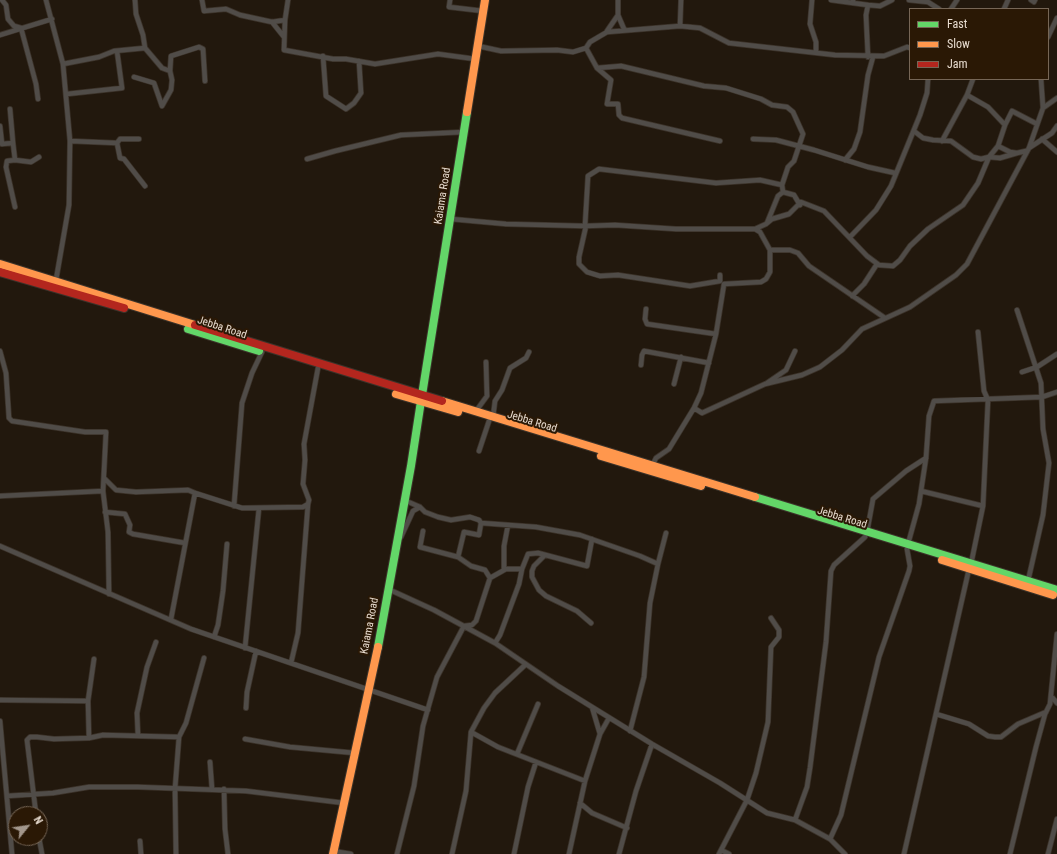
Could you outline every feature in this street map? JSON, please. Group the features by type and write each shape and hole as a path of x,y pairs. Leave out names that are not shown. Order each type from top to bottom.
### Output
{"highway":[{"name":"Kaiama Road","path":"333,852 355,753 397,541 451,219 485,0"},
{"name":"Jebba Road","path":"0,264 56,280 421,398 476,411 491,419 652,466 866,534"},
{"name":"Jebba Road","path":"0,272 126,308 262,352 491,419 908,546 1057,596"},
{"name":"Jebba Road","path":"970,566 1057,590"}],"street":[{"path":"2,0 6,5 8,19 14,26 21,28"},
{"path":"46,0 63,64 67,94 70,141 69,205 56,280"},
{"path":"135,0 136,14 143,35 145,48 162,68 170,71"},
{"path":"202,0 204,11 226,9 240,15 272,22 285,20"},
{"path":"288,0 285,20 284,50 375,64 438,54 475,59"},
{"path":"450,0 449,7 483,10"},
{"path":"618,0 618,14 624,29"},
{"path":"680,26 681,0"},
{"path":"812,0 810,24 816,42 816,52"},
{"path":"831,0 853,1 868,6 880,6 892,0"},
{"path":"909,0 928,2 937,8"},
{"path":"1031,0 1034,2 1035,0"},
{"path":"845,160 854,150 860,132 870,57 866,16 868,6"},
{"path":"607,32 618,14"},
{"path":"1049,35 1057,18"},
{"path":"0,35 52,19"},
{"path":"272,22 284,37"},
{"path":"478,46 501,51 557,50 573,52 586,48 590,42 607,32 624,29 680,26 700,28 729,43 752,46 772,46 835,55 870,57 884,56 907,47 909,48"},
{"path":"21,28 36,84 38,99"},
{"path":"134,77 154,83 162,106 171,90 171,56 199,47 203,49 205,81"},
{"path":"63,64 99,57 117,51 145,48"},
{"path":"586,48 597,68 611,80 607,104 618,104 619,115 622,118 720,141"},
{"path":"67,94 122,88 117,51"},
{"path":"323,56 326,96 346,109 354,103 361,93 358,61"},
{"path":"597,68 621,66 651,72 704,86 726,88 761,99 772,105 787,107 794,112 803,134 794,161 788,167 782,185 783,192"},
{"path":"850,237 876,210 891,186 895,173 914,132 927,93 928,80"},
{"path":"942,141 967,95 973,80"},
{"path":"765,384 802,375 820,367 842,350 862,329 910,307 956,275 967,264 1028,149 1043,108 1041,80"},
{"path":"967,95 988,107 1005,124"},
{"path":"1043,108 1057,98"},
{"path":"10,109 16,160"},
{"path":"451,219 506,224 586,226 615,225 676,229 755,229 766,224 772,219 790,214 800,205 801,202 824,211 867,256 877,264 892,266 900,260 910,246 928,229 963,205 978,183 989,157 998,146 1005,124 1012,111 1037,124"},
{"path":"0,126 2,144 13,143"},
{"path":"914,132 923,138 951,141 973,157 981,159 989,157 1000,158 1028,149 1052,133 1057,126"},
{"path":"307,160 335,151 401,135 464,132"},
{"path":"70,141 117,143 120,139 139,139"},
{"path":"753,139 776,140 895,173"},
{"path":"1042,139 1057,152"},
{"path":"117,143 120,158 124,159 145,186"},
{"path":"998,146 1016,153"},
{"path":"0,162 16,160 31,162 39,157"},
{"path":"7,161 6,167 15,207"},
{"path":"720,275 720,281 690,286 618,275 600,276 586,272 580,264 579,257 586,226 588,176 599,169 716,183 760,180 782,185"},
{"path":"766,224 778,196 783,192 794,194 800,205"},
{"path":"652,466 656,458 669,449 694,408 701,393 716,334 724,284 761,282 766,279 770,272 770,250 760,232 755,229"},
{"path":"770,250 790,250 798,253 809,266 885,318"},
{"path":"852,296 864,284 877,264"},
{"path":"646,309 645,318 647,324 716,334"},
{"path":"1017,310 1037,367 1042,397 1043,429 1049,463 1044,515 1028,581"},
{"path":"904,854 983,506 988,400 984,391 978,332"},
{"path":"0,351 6,373 9,418 12,421 85,432 106,432 103,492 108,532 109,594"},
{"path":"641,365 644,351 709,362"},
{"path":"694,408 702,413 765,384 786,370 795,351"},
{"path":"234,506 242,403 252,372 262,352"},
{"path":"479,451 491,419 495,401 502,390 510,368 526,358 529,352"},
{"path":"1022,372 1037,367 1057,354"},
{"path":"674,384 682,357"},
{"path":"476,411 487,396 486,362"},
{"path":"291,663 298,633 309,500 303,484 305,460 304,444 318,368"},
{"path":"781,374 788,378"},
{"path":"830,839 841,815 879,657 909,571 908,546 921,491 926,458 929,416 934,401 1042,397 1057,392"},
{"path":"795,820 804,799 808,780 826,642 832,571 834,565 866,534 873,499 906,471 926,458"},
{"path":"104,478 116,490 136,492 188,490 234,506 259,508 303,507 308,504"},
{"path":"921,491 983,506"},
{"path":"0,496 103,492"},
{"path":"171,619 196,493"},
{"path":"404,500 420,507 425,512 452,520 470,517 479,520 480,523 536,527 580,534 658,564"},
{"path":"397,541 401,537 413,511 420,507"},
{"path":"245,648 259,508"},
{"path":"105,512 125,514 130,524 129,532 133,534 185,543"},
{"path":"458,557 464,532 479,535 480,523"},
{"path":"504,570 504,546 508,525"},
{"path":"423,531 420,547 458,557 471,566 486,570 490,578"},
{"path":"630,731 644,677 650,603 666,533"},
{"path":"495,643 500,635 519,584 522,569 528,554 545,555 587,566 592,539"},
{"path":"214,637 218,625 223,591 227,544"},
{"path":"0,546 109,594 214,637 368,688 428,710"},
{"path":"545,555 534,566 532,571 532,577 539,590 546,596 577,611 591,623"},
{"path":"464,626 472,625 476,621 490,578 504,570 522,569"},
{"path":"388,589 464,626 495,643 525,665 630,731 720,783 767,813 795,820 830,839 845,854"},
{"path":"729,854 720,852 747,800 756,773 768,722 772,647 779,637 780,630 771,618"},
{"path":"397,854 414,786 424,726 437,677 464,626"},
{"path":"1010,854 1046,712 1050,704 1057,634"},
{"path":"138,736 137,713 147,667 156,642"},
{"path":"246,708 248,684 256,651"},
{"path":"176,854 175,789 178,737 186,723 204,658"},
{"path":"88,738 88,701 94,659"},
{"path":"452,854 466,791 471,732 484,708 495,693 525,665"},
{"path":"1051,696 1057,703"},
{"path":"0,700 88,701"},
{"path":"517,754 538,704"},
{"path":"592,707 600,734"},
{"path":"936,714 969,724 988,736 995,738 1001,737 1018,724 1046,712"},
{"path":"569,854 585,781 600,734 609,718"},
{"path":"0,721 2,758 12,854"},
{"path":"471,732 498,747 585,781"},
{"path":"35,806 27,740 30,738 88,738 104,735 178,737"},
{"path":"245,739 297,748 355,753"},
{"path":"620,854 636,791 652,744"},
{"path":"210,762 212,789"},
{"path":"514,854 528,788 536,762"},
{"path":"7,796 54,793 89,786 224,789 344,803"},
{"path":"224,789 225,829 228,854"},
{"path":"580,803 592,813 627,828"},
{"path":"1048,854 1057,819"},
{"path":"140,841 141,854"},
{"path":"333,852 352,854"}],"traffic: fast":[{"path":"422,395 467,112"},
{"path":"188,329 259,351"},
{"path":"378,647 411,466 421,401"},
{"path":"755,497 1057,590"}],"traffic: slow":[{"path":"467,112 485,0"},
{"path":"0,264 195,325"},
{"path":"396,394 458,412"},
{"path":"442,401 755,497"},
{"path":"601,456 701,486"},
{"path":"942,560 1053,595"},
{"path":"333,854 378,647"}],"traffic: jam":[{"path":"0,272 124,308"},
{"path":"195,325 442,401"}]}
